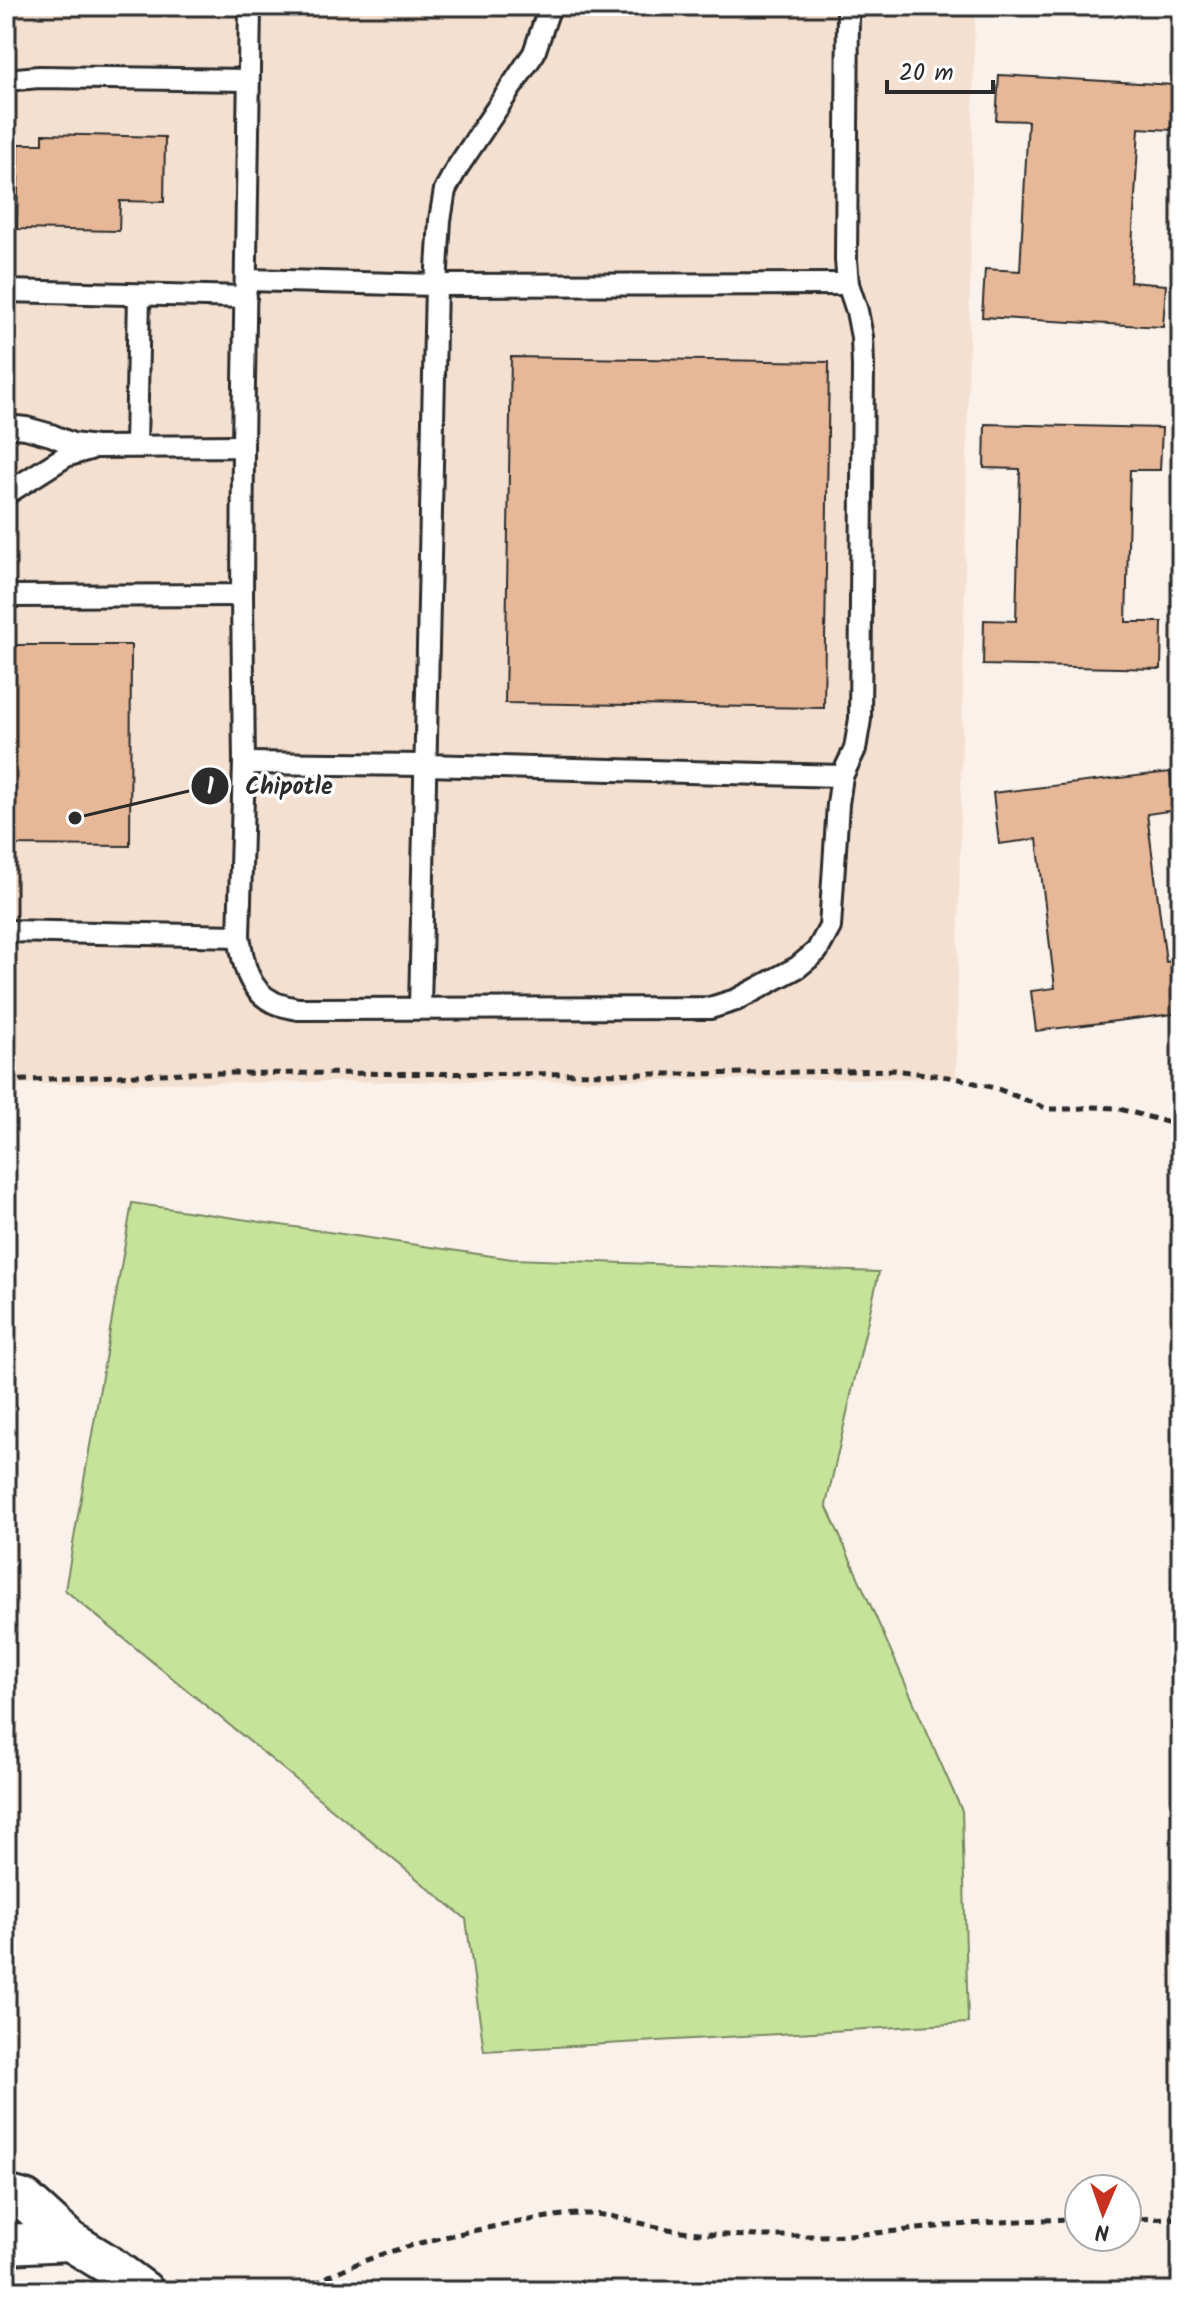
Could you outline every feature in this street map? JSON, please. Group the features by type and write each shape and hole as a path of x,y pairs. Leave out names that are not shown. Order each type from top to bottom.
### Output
{"street":[{"path":"6,2195 25,2200 70,2241 144,2291"},
{"path":"6,2244 70,2241"}],"lane":[{"path":"250,6 243,446 244,763 239,936 243,961 253,986 273,1002 298,1009 710,1008 736,1000 798,967 817,951 830,927 842,776 855,749 860,719 863,352 846,260 848,6"},
{"path":"420,1008 440,220 445,190 534,53 550,6"},
{"path":"6,80 39,77 247,80"},
{"path":"6,291 139,295 247,288 436,285 848,284"},
{"path":"136,446 139,295"},
{"path":"6,426 26,428 72,444 96,447 243,446"},
{"path":"6,494 66,456 96,447"},
{"path":"6,596 242,595"},
{"path":"244,763 842,776"},
{"path":"6,931 239,936"}],"path":[{"path":"6,1081 213,1073 699,1074 894,1070 956,1078 998,1089 1048,1109 1116,1108 1181,1126"},
{"path":"302,2291 357,2264 417,2243 573,2213 597,2214 694,2232 787,2236 842,2236 1010,2221 1063,2219"},
{"path":"1143,2219 1181,2218"}],"shaded area":[{"path":"6,6 975,6 956,1078 6,1084"}],"green space":[{"path":"132,1203 512,1259 879,1272 826,1505 962,1811 968,2023 484,2051 466,1919 65,1590"}],"building":[{"path":"999,75 1174,85 1171,130 1139,128 1130,282 1166,285 1163,327 982,317 985,269 1020,271 1028,121 996,120"},
{"path":"43,134 165,137 164,202 120,201 119,231 17,229 19,144 43,144"},
{"path":"511,357 829,362 824,708 505,703"},
{"path":"985,424 1162,428 1160,470 1130,470 1126,622 1162,622 1161,669 983,665 984,620 1016,621 1020,469 984,468"},
{"path":"6,645 131,645 130,846 6,845"},
{"path":"1170,772 1175,810 1147,814 1166,962 1181,960 1181,1013 1036,1031 1031,991 1055,988 1037,839 999,844 993,793"},
{"path":"1093,2281 1106,2291 1086,2291"}],"place":[{"name":"Chipotle","path":"75,818"}]}
